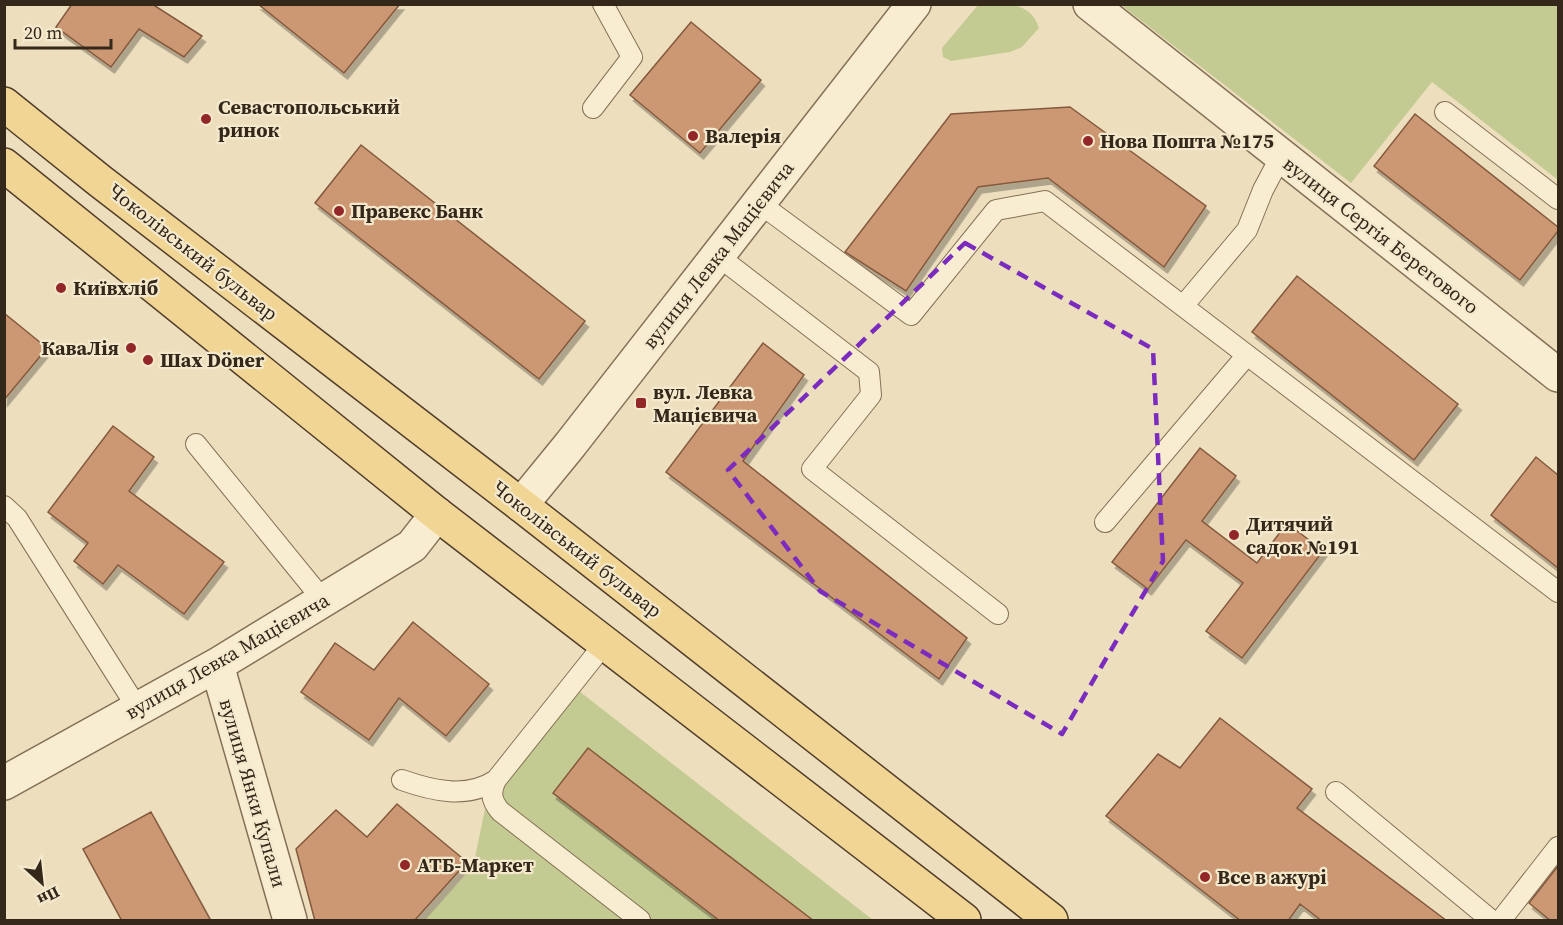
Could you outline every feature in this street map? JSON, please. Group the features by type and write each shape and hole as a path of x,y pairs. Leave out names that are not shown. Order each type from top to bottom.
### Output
{"main road":[{"name":"Чоколівський бульвар","path":"4,85 100,181"},
{"name":"Чоколівський бульвар","path":"4,104 1052,921"},
{"path":"4,165 437,514 964,921"},
{"path":"4,176 66,214"}],"street":[{"name":"вулиця Левка Мацієвича","path":"521,505 914,4"},
{"name":"вулиця Сергія Берегового","path":"1090,4 1558,373"},
{"name":"вулиця Левка Мацієвича","path":"4,783 217,665 412,546 437,514"},
{"name":"вулиця Янки Купали","path":"217,665 290,921"}],"lane":[{"path":"592,108 632,57 603,4"},
{"path":"1445,112 1558,199"},
{"path":"1183,306 1247,230 1263,190 1281,156"},
{"path":"759,203 912,315 996,210 1045,201 1558,592"},
{"path":"718,256 869,372 871,395 812,469 998,614"},
{"path":"1105,522 1247,355"},
{"path":"196,444 323,600"},
{"path":"4,506 17,518 138,709"},
{"path":"605,643 496,780 491,790 494,803 500,811 640,921"},
{"path":"402,780 432,790 455,792 487,786 496,780"},
{"path":"1336,792 1491,921"},
{"path":"1501,921 1558,847"}],"highlighted area":[{"path":"965,243 1153,349 1163,561 1062,734 820,591 728,470"}],"green space":[{"path":"979,4 1006,4 1022,8 1035,19 1039,28 1022,47 1010,52 951,61 943,57 942,48"},
{"path":"1121,5 1558,5 1558,180 1432,82 1351,183"},
{"path":"579,691 873,920 424,920 473,867 485,809"}],"building":[{"path":"72,4 156,4 155,6 202,36 184,57 139,29 111,67 56,27"},
{"path":"258,4 400,4 344,73"},
{"path":"691,22 761,80 700,153 630,95"},
{"path":"1070,107 1206,206 1164,267 1048,178 978,187 906,291 845,252 951,114"},
{"path":"1415,114 1558,227 1558,231 1520,280 1374,166"},
{"path":"361,145 585,321 539,379 315,203"},
{"path":"1297,276 1458,404 1414,460 1252,332"},
{"path":"4,313 47,348 4,400"},
{"path":"763,343 804,375 743,461 967,638 939,679 666,472"},
{"path":"113,426 154,457 129,491 224,562 184,614 118,565 103,584 74,561 88,543 48,512"},
{"path":"1200,448 1236,476 1202,521 1257,563 1287,523 1323,551 1242,658 1206,631 1243,583 1186,540 1148,589 1112,562"},
{"path":"1536,457 1558,475 1558,568 1491,515"},
{"path":"413,622 489,684 446,736 399,698 369,740 301,692 335,643 374,670"},
{"path":"1220,718 1312,789 1297,808 1447,921 1322,921 1300,904 1288,921 1241,921 1106,816 1158,754 1180,768"},
{"path":"588,748 814,921 720,921 553,793"},
{"path":"397,804 467,862 414,921 315,921 296,849 336,810 367,837"},
{"path":"151,812 211,921 122,921 83,849"},
{"path":"1558,866 1558,921 1551,921 1529,903"}],"place":[{"name":"Севастопольський ринок","path":"206,119"},
{"name":"Валерія","path":"693,136"},
{"name":"Нова Пошта №175","path":"1088,141"},
{"name":"Правекс Банк","path":"339,211"},
{"name":"Київхліб","path":"61,288"},
{"name":"КаваЛія","path":"131,348"},
{"name":"Шах Döner","path":"148,360"},
{"name":"вул. Левка Мацієвича","path":"641,403"},
{"name":"Дитячий садок №191","path":"1234,535"},
{"name":"АТБ-Маркет","path":"405,865"},
{"name":"Все в ажурі","path":"1205,877"}]}
